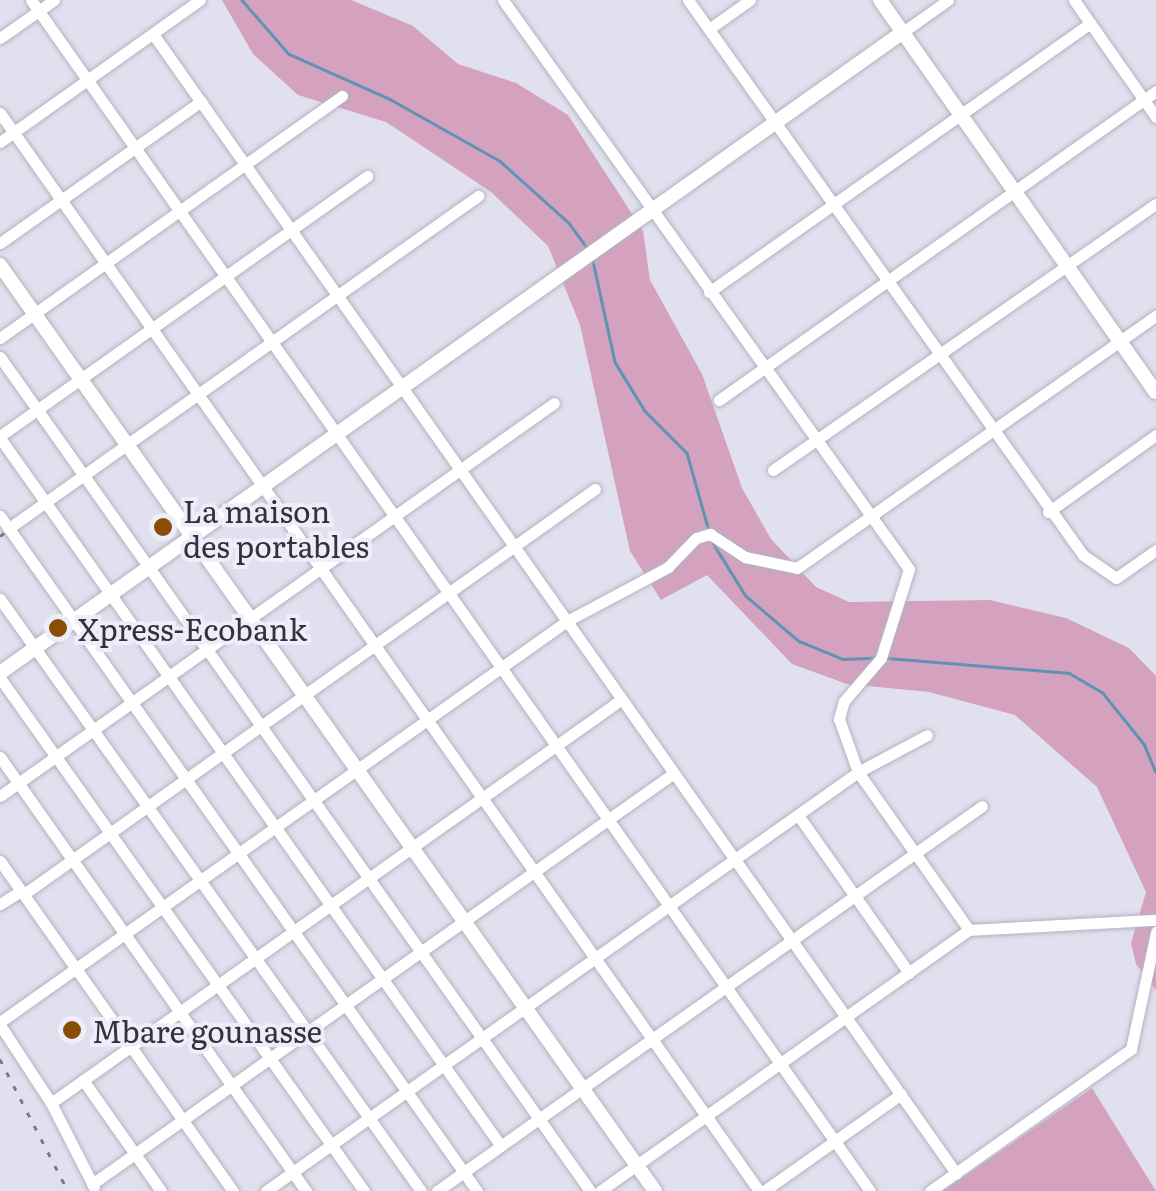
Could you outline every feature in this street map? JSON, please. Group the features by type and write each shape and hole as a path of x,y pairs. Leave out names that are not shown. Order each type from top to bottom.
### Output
{"street":[{"path":"0,38 35,6 54,0"},
{"path":"0,142 200,0"},
{"path":"503,0 763,369 820,438 910,578 880,658 841,709 858,772 970,930"},
{"path":"688,0 1048,512 1108,576 1116,578 1156,550"},
{"path":"708,29 750,0"},
{"path":"880,0 1156,392"},
{"path":"364,1191 0,676 948,0"},
{"path":"1074,0 1156,116"},
{"path":"35,6 870,1191"},
{"path":"709,292 1090,23"},
{"path":"154,34 956,1173"},
{"path":"719,400 1156,91"},
{"path":"0,338 342,96"},
{"path":"0,243 201,101"},
{"path":"0,113 762,1191 900,1094"},
{"path":"367,176 0,437 502,1146"},
{"path":"8,528 478,196"},
{"path":"773,470 1156,204"},
{"path":"0,265 655,1191"},
{"path":"674,773 135,1154 94,1188 51,1103 0,1024 567,621 668,567 706,533 745,557 797,568 1156,316"},
{"path":"0,357 590,1191"},
{"path":"0,796 554,404"},
{"path":"1048,512 1156,436"},
{"path":"0,904 72,860 595,490"},
{"path":"0,516 478,1191"},
{"path":"0,599 420,1191"},
{"path":"51,1103 622,699"},
{"path":"266,1191 858,772 928,735"},
{"path":"0,757 306,1191"},
{"path":"438,1191 982,806"},
{"path":"798,815 909,973"},
{"path":"0,860 233,1191"},
{"path":"600,1191 970,930 1156,920"},
{"path":"930,1191 1130,1049 1156,932"},
{"path":"83,1080 161,1191"}],"shaded area":[{"path":"222,0 351,0 413,26 458,64 516,83 568,115 643,231 650,280 702,374 742,488 771,539 816,587 849,602 990,600 1066,618 1129,648 1156,676 1156,990 1136,964 1131,943 1146,892 1097,787 1015,715 929,692 847,684 792,664 707,575 661,600 630,551 580,325 548,246 491,192 386,122 298,95 253,54"},
{"path":"1092,1088 1156,1191 943,1191"}],"waterway":[{"path":"242,0 289,54 390,99 500,161 569,223 588,249"},
{"path":"593,261 615,362 645,411 687,453 709,531"},
{"path":"713,543 746,596 799,641 843,659 875,658"},
{"path":"888,658 1069,673 1103,693 1144,744 1156,772"}],"railway":[{"path":"0,536 9,529"},
{"path":"0,1059 68,1191"}],"place":[{"name":"La maison des portables","path":"163,527"},
{"name":"Xpress-Ecobank","path":"58,628"},
{"name":"Mbare gounasse","path":"72,1030"}]}
